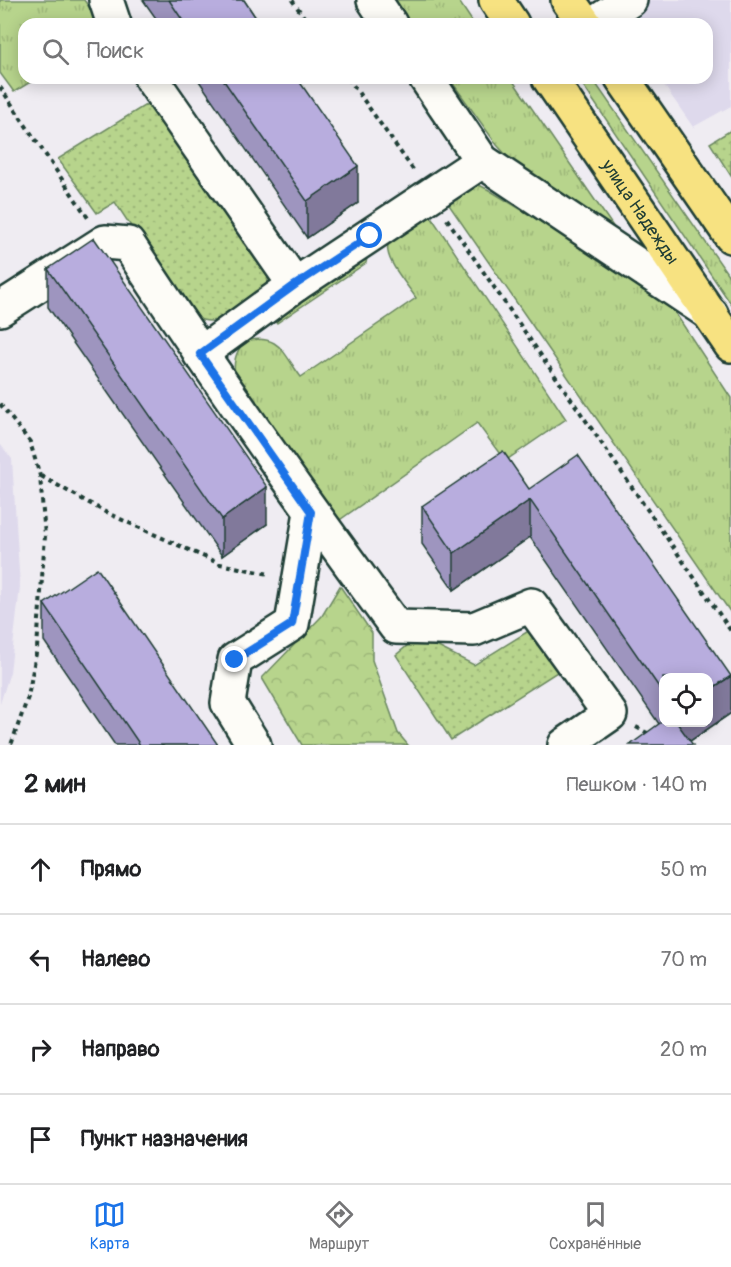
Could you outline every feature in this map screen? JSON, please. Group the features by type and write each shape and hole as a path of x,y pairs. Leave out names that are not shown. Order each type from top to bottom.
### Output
{"main road":[{"path":"496,0 508,18"},
{"path":"568,0 581,18"},
{"name":"улица Надежды","path":"553,84 731,345"},
{"path":"626,84 731,236"}],"street":[{"path":"106,0 112,18"},
{"path":"374,0 386,18"},
{"path":"603,18 630,0"},
{"path":"155,84 295,285"},
{"path":"430,84 482,161 711,314"},
{"path":"200,354 295,285 482,161"},
{"path":"0,309 105,242 128,244 200,354 311,512 396,627 474,629 531,605 610,714 565,745"},
{"path":"254,745 228,703 235,660 292,624 311,512"}],"path":[{"path":"292,0 305,18"},
{"path":"352,84 731,631"},
{"path":"0,87 105,242"},
{"path":"0,404 30,442 40,476 45,536 37,648 28,697 11,745"},
{"path":"40,476 107,513 220,564 299,580"}],"shaded area":[{"path":"605,0 731,0 731,106 693,127 663,84 713,84 713,18 617,18"},
{"path":"0,444 12,459 20,587 10,672 0,704"}],"green space":[{"path":"0,0 84,0 97,18 18,18 18,84 27,84 14,92 0,73"},
{"path":"395,0 458,0 470,18 407,18"},
{"path":"453,84 515,84 623,241 519,169 497,145"},
{"path":"582,84 596,84 731,279 731,304"},
{"path":"152,101 267,269 266,293 223,319 204,320 195,317 184,307 115,202 97,213 58,159"},
{"path":"731,130 731,176 710,143"},
{"path":"475,183 638,281 674,311 731,398 731,613 445,199"},
{"path":"428,212 566,419 505,461 477,423 334,524 235,377 235,358 244,341 256,339 273,342 301,377 416,298 391,262 388,246 397,233"},
{"path":"362,258 367,258 366,263 277,323 273,322 274,317"},
{"path":"340,586 372,633 372,660 398,733 408,745 302,745 262,678 322,616"},
{"path":"538,625 565,667 451,740 396,655 418,637 474,665"}],"building":[{"path":"169,0 244,0 256,18 181,18"},
{"path":"226,84 301,84 358,166 307,201"},
{"path":"94,238 267,487 222,519 48,269"},
{"path":"503,451 529,489 578,455 731,676 713,688 713,673 659,673 659,687 530,500 454,553 422,506"},
{"path":"97,568 218,745 140,745 44,604"},
{"path":"659,724 659,727 680,727 693,745 630,745"}],"route":[{"path":"235,660 292,624 311,512 200,354 295,285 370,236"}]}
